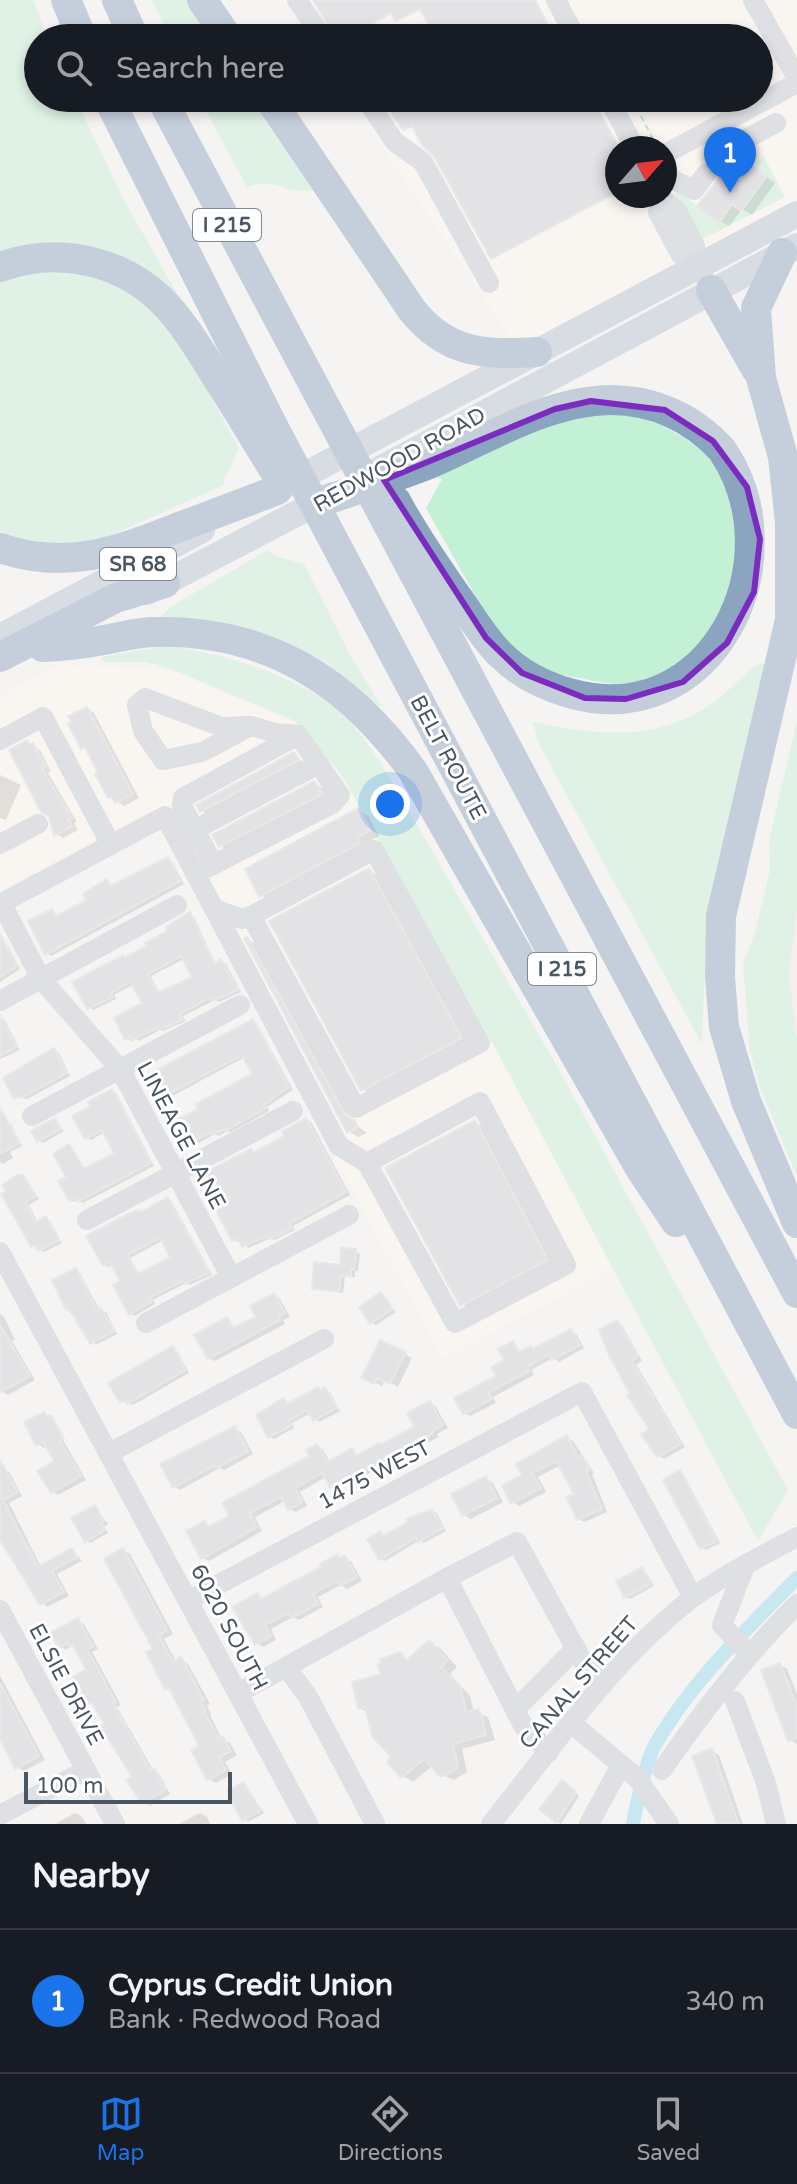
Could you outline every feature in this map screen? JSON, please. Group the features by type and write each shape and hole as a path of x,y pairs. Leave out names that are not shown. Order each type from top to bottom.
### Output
{"highway":[{"path":"66,0 76,24"},
{"path":"117,0 128,24"},
{"path":"202,0 218,24"},
{"name":"I 215","path":"115,112 264,432"},
{"name":"I 215","path":"168,112 294,351 328,400 401,528 797,1293"},
{"path":"278,112 412,310 430,330 450,343 473,351 505,354 537,352"},
{"path":"790,249 756,308 761,378 783,457 790,522 790,620 721,916 720,977 724,1027 746,1101 797,1223"},
{"path":"0,267 34,259 72,258 107,266 140,282 183,325 264,432"},
{"path":"701,272 761,378"},
{"path":"321,502 426,465 555,409 591,401 629,401 681,417 726,455 739,472 754,505 760,556 754,592 747,611 739,627 715,657 700,671 667,689 647,696 606,700 561,691 522,673 486,638 401,528"},
{"name":"BELT ROUTE","path":"264,432 407,678 797,1414"},
{"path":"0,548 44,559 89,557 140,542 277,490"},
{"path":"0,657 116,598 165,583"},
{"path":"43,647 151,632 215,635 265,649 309,671 330,683 371,719 413,771 641,1170 781,1384"}],"main road":[{"name":"REDWOOD ROAD","path":"0,671 321,502 797,214"},
{"name":"REDWOOD ROAD","path":"0,637 537,352 701,272 790,249"}],"street":[{"path":"297,0 313,24"},
{"path":"556,0 569,24"},
{"path":"753,0 766,24"},
{"path":"773,37 797,81 773,94"},
{"path":"375,112 395,142 423,162 489,283"},
{"path":"616,112 629,136"},
{"path":"677,147 741,112"},
{"path":"722,155 729,148 776,123"},
{"path":"677,182 694,190 706,174"},
{"path":"659,208 658,212 681,255 701,272"},
{"path":"204,869 332,804 340,795 298,735 251,726 222,727 145,698 137,705 143,731 163,760 202,752 251,726"},
{"path":"0,740 43,717 111,845"},
{"path":"298,735 183,798 182,806 194,830 214,909 339,1146 367,1163 455,1323 566,1265 480,1102 367,1163"},
{"path":"194,830 319,764"},
{"path":"1,904 165,816 204,869"},
{"path":"0,844 38,824"},
{"path":"214,909 242,919 251,916 374,850 480,1043 356,1108 251,916"},
{"name":"LINEAGE LANE","path":"1,904 41,979 120,1069 231,1277"},
{"path":"0,1001 177,905"},
{"path":"32,1116 240,1005"},
{"path":"87,1220 293,1111"},
{"path":"146,1323 349,1215"},
{"name":"6020 SOUTH","path":"0,1252 306,1823"},
{"path":"109,1453 324,1339"},
{"name":"1475 WEST","path":"189,1600 582,1392 693,1597"},
{"name":"CANAL STREET","path":"491,1824 571,1723 640,1644 693,1597 797,1537"},
{"path":"238,1693 517,1542 587,1669 604,1684"},
{"path":"741,1646 722,1625 745,1566"},
{"path":"447,1578 524,1727 549,1752"},
{"path":"662,1770 741,1646 797,1604"},
{"name":"ELSIE DRIVE","path":"2,1619 115,1824"},
{"path":"515,1710 576,1648"},
{"path":"286,1667 307,1695 375,1824"},
{"path":"735,1701 766,1783 776,1824"},
{"path":"571,1723 637,1778 667,1821"},
{"path":"589,1824 621,1765"},
{"path":"0,1815 86,1770"}],"path":[{"path":"641,116 652,136"}],"highlighted area":[{"path":"591,401 665,410 713,441 747,487 760,539 754,592 727,643 683,682 626,699 585,698 522,673 486,638 384,480 555,409"}],"shaded area":[{"path":"284,0 797,0 797,199 529,341 512,340 359,112 773,112 773,24 300,24"},
{"path":"69,661 73,668 79,665 170,670 290,721 316,744 354,794 498,1053 613,1269 443,1359 149,811 0,890 0,696"},
{"path":"797,909 797,1039 789,975"}],"green space":[{"path":"0,0 33,0 42,24 24,24 24,112 82,112 125,202 188,313 152,279 0,258"},
{"path":"152,0 193,0 209,24 163,24"},
{"path":"207,112 268,112 320,189 299,191 268,184 247,187"},
{"path":"763,155 785,197 701,240 677,194 719,222 732,204 741,210 766,177 754,167"},
{"path":"38,270 77,272 99,277 125,289 166,326 198,373 239,448 224,485 105,538 57,547 0,536 0,281"},
{"path":"591,413 638,417 686,439 708,456 726,481 742,526 722,625 676,668 632,683 612,684 557,674 537,666 499,638 426,508 442,479 433,476 530,432 590,417"},
{"path":"268,550 275,556 304,564 350,655 382,707 374,704 325,662 271,637 159,618 172,606"},
{"path":"154,643 260,668 310,691 351,723 381,763 557,1066 788,1490 758,1541 498,1053 341,774 295,721 171,669 146,662 104,662 101,657 153,648"},
{"path":"761,663 769,665 706,941 702,1044 538,742 533,722 603,732 648,730 670,725 713,703"},
{"path":"797,721 797,909 789,975 797,1040 797,1176 761,1090 750,1052 743,965 755,933 770,870 769,841"}],"building":[{"path":"313,0 535,0 548,24 428,24 420,9 395,21 391,13 370,24 328,24"},
{"path":"391,112 599,112 612,136 605,136 605,198 491,259 434,156 422,145 412,126 403,130"},
{"path":"741,157 766,177 741,211 732,204 719,223 697,206 717,181 716,166 726,167"},
{"path":"87,707 133,794 115,803 111,796 108,798 85,747 81,749 68,724 72,723 68,716"},
{"path":"27,740 30,745 33,743 46,767 42,769 72,818 68,819 72,826 54,836 49,817 41,812 9,750"},
{"path":"294,752 299,760 200,812 196,805"},
{"path":"314,781 323,794 219,847 212,835"},
{"path":"358,808 370,830 357,837 360,843 259,897 245,869"},
{"path":"168,857 180,881 45,955 28,921 52,909 56,916 87,900 83,894 107,879 110,886"},
{"path":"369,868 462,1038 361,1091 269,921"},
{"path":"190,912 214,964 221,959 238,990 213,1001 211,997 180,1014 183,1019 169,1026 156,1028 133,1040 131,1036 125,1040 114,1018 142,1003 130,982 111,993 113,997 87,1009 72,982 147,946 145,943 168,931 166,927","holes":["181,956 192,977 158,993 148,974"]},
{"path":"0,934 17,966 0,977"},
{"path":"247,937 345,1114 358,1127 347,1133 244,938"},
{"path":"0,1015 17,1047 0,1056"},
{"path":"253,1019 289,1087 264,1105 266,1108 225,1131 213,1135 211,1132 189,1144 187,1140 181,1143 170,1123 198,1109 196,1104 252,1074 242,1055 157,1100 147,1080 155,1076 153,1072"},
{"path":"54,1048 67,1073 14,1099 3,1078"},
{"path":"112,1089 151,1163 77,1202 75,1197 69,1201 58,1181 66,1177 53,1154 69,1144 84,1169 114,1153 102,1130 85,1139 72,1116 90,1107 88,1102"},
{"path":"0,1107 19,1143 0,1154"},
{"path":"55,1118 61,1129 37,1142 31,1131"},
{"path":"306,1118 346,1192 290,1223 292,1228 242,1247 238,1238 232,1241 198,1176 251,1149 253,1153 284,1136 282,1132"},
{"path":"475,1120 548,1260 460,1306 385,1168"},
{"path":"23,1175 36,1196 26,1202 35,1222 46,1216 59,1240 38,1251 35,1245 31,1247 1,1194 6,1191 2,1185"},
{"path":"168,1197 209,1273 150,1297 152,1301 129,1315 113,1285 120,1281 110,1262 103,1266 86,1236 128,1214 141,1212","holes":["160,1238 170,1257 138,1274 127,1255"]},
{"path":"341,1248 356,1249 351,1276 341,1276 339,1291 312,1289 314,1262 340,1265"},
{"path":"76,1268 97,1310 101,1308 114,1331 90,1344 69,1308 66,1310 52,1280"},
{"path":"381,1292 393,1309 370,1324 359,1307"},
{"path":"274,1293 285,1313 279,1317 280,1320 208,1359 194,1335 227,1317 233,1328 256,1317 250,1306"},
{"path":"617,1320 638,1357 632,1361 681,1444 657,1457 641,1434 649,1429 627,1395 630,1394 599,1330"},
{"path":"0,1325 30,1376 0,1392"},
{"path":"571,1329 580,1345 552,1360 549,1354 527,1367 529,1371 488,1393 492,1399 463,1414 454,1398 496,1376 491,1367 504,1360 498,1349 513,1341 519,1352 531,1346 533,1349"},
{"path":"380,1340 406,1352 390,1384 377,1378 374,1384 361,1378"},
{"path":"173,1346 185,1370 127,1404 125,1400 120,1403 108,1383"},
{"path":"318,1387 320,1390 325,1387 337,1408 313,1421 307,1410 289,1421 291,1426 268,1438 256,1415 284,1398 287,1404"},
{"path":"430,1401 443,1425 433,1433 330,1488 322,1473 295,1488 302,1502 288,1510 281,1497 250,1513 257,1527 201,1559 186,1531 205,1521 208,1527 229,1516 222,1503 309,1456 306,1450 317,1444 327,1462 352,1448 356,1456 380,1445 412,1428 414,1426 407,1413"},
{"path":"44,1412 47,1417 51,1415 64,1439 60,1441 81,1476 51,1493 37,1471 54,1461 43,1442 36,1446 24,1422"},
{"path":"235,1426 248,1451 173,1488 160,1464"},
{"path":"567,1435 578,1457 582,1455 589,1469 586,1471 602,1509 577,1520 566,1497 574,1494 556,1461 532,1473 541,1488 511,1504 502,1486 522,1475 516,1464"},
{"path":"0,1460 18,1492 3,1500 38,1567 72,1548 77,1557 52,1571 64,1592 40,1605 0,1540"},
{"path":"680,1470 717,1541 700,1549 663,1480"},
{"path":"486,1476 497,1498 462,1516 451,1494"},
{"path":"95,1505 105,1530 85,1542 71,1518"},
{"path":"432,1509 443,1528 418,1542 416,1538 379,1560 367,1539 381,1531 383,1536 408,1522 406,1519"},
{"path":"123,1548 167,1630 159,1635 173,1662 181,1657 204,1700 201,1701 204,1711 219,1739 223,1737 231,1751 219,1757 226,1770 207,1780 191,1750 199,1746 169,1688 165,1690 146,1652 153,1649 104,1559"},
{"path":"338,1554 339,1558 345,1555 357,1577 339,1586 336,1581 313,1594 318,1604 291,1618 288,1613 265,1625 271,1636 255,1645 232,1607 257,1593 261,1599 321,1567 320,1564"},
{"path":"642,1567 651,1584 624,1598 616,1581"},
{"path":"78,1618 93,1646 87,1649 116,1702 113,1703 150,1770 154,1768 166,1790 142,1804 126,1780 132,1777 100,1726 104,1724 92,1703 88,1705 73,1677 86,1670 73,1645 70,1647 67,1643 59,1648 50,1633"},
{"path":"429,1640 448,1661 441,1667 461,1688 466,1712 478,1709 481,1713 486,1735 453,1744 458,1765 443,1776 439,1776 424,1759 401,1778 387,1762 391,1757 372,1736 365,1707 358,1709 352,1682 380,1674 380,1659 400,1652 407,1660"},
{"path":"780,1663 797,1706 797,1738 788,1741 761,1670"},
{"path":"0,1683 39,1756 15,1769 0,1739"},
{"path":"712,1748 739,1824 717,1824 692,1756"},
{"path":"562,1780 576,1792 556,1823 539,1809"},
{"path":"243,1782 261,1810 242,1821 227,1791"}],"waterway":[{"path":"633,1824 651,1754 668,1723 720,1658 797,1578"}],"place":[{"name":"Cyprus Credit Union","path":"730,193"}]}
